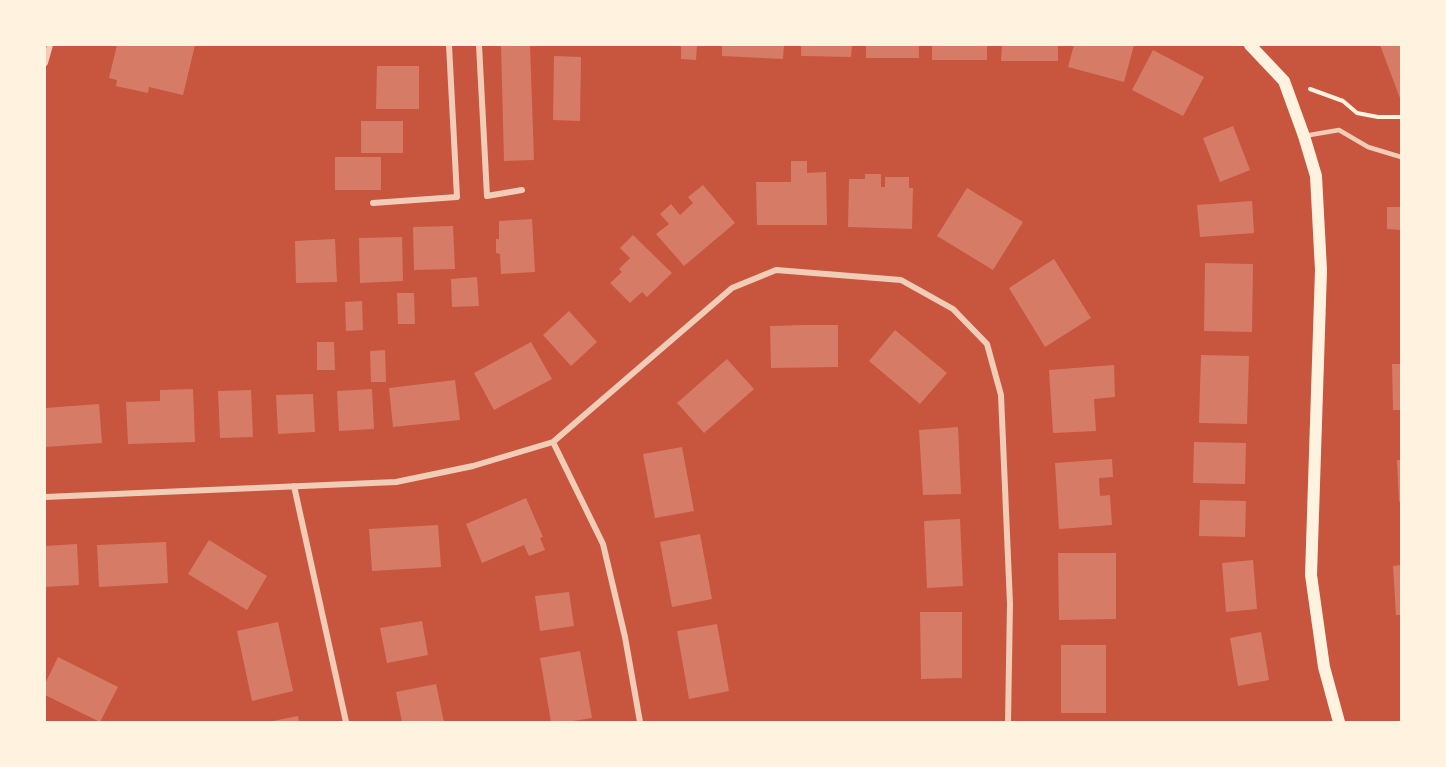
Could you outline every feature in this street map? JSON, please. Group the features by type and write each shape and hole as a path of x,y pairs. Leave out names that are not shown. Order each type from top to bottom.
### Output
{"main road":[{"path":"1251,45 1284,81 1316,177 1321,270 1311,575 1324,667 1339,722"}],"street":[{"path":"45,63 50,45"},
{"path":"373,203 458,197 449,45"},
{"path":"479,45 488,196 522,190"},
{"path":"45,497 396,482 473,466 553,442 732,288 776,270 901,280 953,309 987,344 1001,395 1010,604 1008,722"},
{"path":"553,442 603,544 625,637 640,722"},
{"path":"294,486 346,722"}],"lane":[{"path":"1304,136 1340,130 1368,147 1401,157"}],"path":[{"path":"1284,81 1343,101 1357,113 1378,117 1401,117"}],"building":[{"path":"117,45 195,45 183,95 149,87 148,93 116,86 117,80 109,78"},
{"path":"501,45 530,45 534,160 504,161"},
{"path":"681,45 697,45 696,60 681,59"},
{"path":"722,45 784,45 783,59 722,56"},
{"path":"801,45 852,45 851,57 801,56"},
{"path":"866,45 919,45 919,58 866,58"},
{"path":"932,45 987,45 987,60 932,60"},
{"path":"1002,45 1058,45 1058,61 1001,61"},
{"path":"1074,45 1134,45 1124,82 1068,67"},
{"path":"1380,45 1401,45 1401,101"},
{"path":"1153,50 1204,77 1183,116 1132,90"},
{"path":"554,56 581,57 580,121 553,120"},
{"path":"377,66 419,66 419,109 376,109"},
{"path":"361,121 403,121 403,153 361,153"},
{"path":"1233,126 1250,170 1220,182 1203,138"},
{"path":"335,157 381,157 381,190 335,190"},
{"path":"791,161 807,161 807,173 826,172 827,225 757,225 756,182 791,182"},
{"path":"865,174 881,174 881,187 885,187 885,177 909,177 909,188 913,188 912,229 848,227 849,179 865,179"},
{"path":"703,185 735,223 684,266 656,234 669,224 660,214 671,204 680,215 693,203 688,197"},
{"path":"967,188 1023,222 993,270 937,236"},
{"path":"1252,201 1254,233 1200,237 1197,205"},
{"path":"1387,207 1401,207 1401,230 1387,229"},
{"path":"532,219 535,272 501,274 500,254 496,253 499,221"},
{"path":"453,226 455,269 414,270 413,227"},
{"path":"633,235 672,273 647,297 642,292 630,303 610,283 622,272 619,269 630,258 620,248"},
{"path":"402,237 403,281 360,283 359,238"},
{"path":"335,239 337,282 296,283 295,241"},
{"path":"1054,259 1091,318 1045,347 1009,288"},
{"path":"1205,263 1253,264 1252,332 1204,331"},
{"path":"477,277 479,306 452,307 451,279"},
{"path":"397,293 414,293 415,324 398,324"},
{"path":"362,301 363,330 346,331 345,302"},
{"path":"569,311 597,342 571,366 543,335"},
{"path":"838,325 838,367 771,368 770,326"},
{"path":"895,330 947,373 920,404 869,361"},
{"path":"317,342 334,342 335,370 317,370"},
{"path":"531,342 552,379 494,410 474,373"},
{"path":"385,350 386,382 371,382 370,351"},
{"path":"1201,355 1249,356 1247,424 1199,423"},
{"path":"727,359 754,389 704,433 677,403"},
{"path":"1392,364 1401,364 1401,410 1393,410"},
{"path":"1114,365 1115,397 1094,399 1096,431 1053,433 1049,370"},
{"path":"455,380 460,420 393,427 389,388"},
{"path":"193,389 195,442 128,444 126,402 160,401 160,390"},
{"path":"372,389 374,429 339,431 337,391"},
{"path":"251,390 253,437 220,438 218,391"},
{"path":"313,394 315,432 278,434 276,395"},
{"path":"99,404 102,443 45,447 45,408"},
{"path":"958,427 961,494 923,495 919,430"},
{"path":"1194,442 1246,443 1245,484 1193,483"},
{"path":"682,447 694,511 655,518 643,454"},
{"path":"1112,459 1113,477 1099,478 1100,496 1110,495 1112,525 1059,529 1055,463"},
{"path":"1397,460 1401,460 1401,501 1399,502"},
{"path":"526,498 543,537 540,538 545,550 529,556 524,545 482,563 466,524"},
{"path":"1200,500 1246,501 1245,537 1199,536"},
{"path":"960,519 963,586 927,588 924,521"},
{"path":"438,525 441,567 372,571 369,529"},
{"path":"700,534 712,599 672,607 660,542"},
{"path":"209,540 267,576 247,610 188,574"},
{"path":"166,542 168,583 99,587 97,545"},
{"path":"77,544 79,585 45,587 45,546"},
{"path":"1058,553 1116,553 1116,619 1059,620"},
{"path":"1253,560 1257,609 1226,612 1222,563"},
{"path":"1401,565 1401,615 1396,615 1393,566"},
{"path":"569,592 574,626 540,631 535,596"},
{"path":"920,612 962,612 962,678 921,679"},
{"path":"422,621 428,655 387,663 380,628"},
{"path":"278,622 293,691 252,701 237,631"},
{"path":"717,624 729,691 689,699 677,631"},
{"path":"1261,632 1269,680 1238,686 1230,638"},
{"path":"1061,645 1106,645 1106,713 1061,713"},
{"path":"580,651 592,718 551,722 540,658"},
{"path":"58,657 118,687 100,722 45,695 45,684"},
{"path":"436,684 444,722 402,722 396,692"},
{"path":"298,716 299,722 273,722 273,721"}]}
